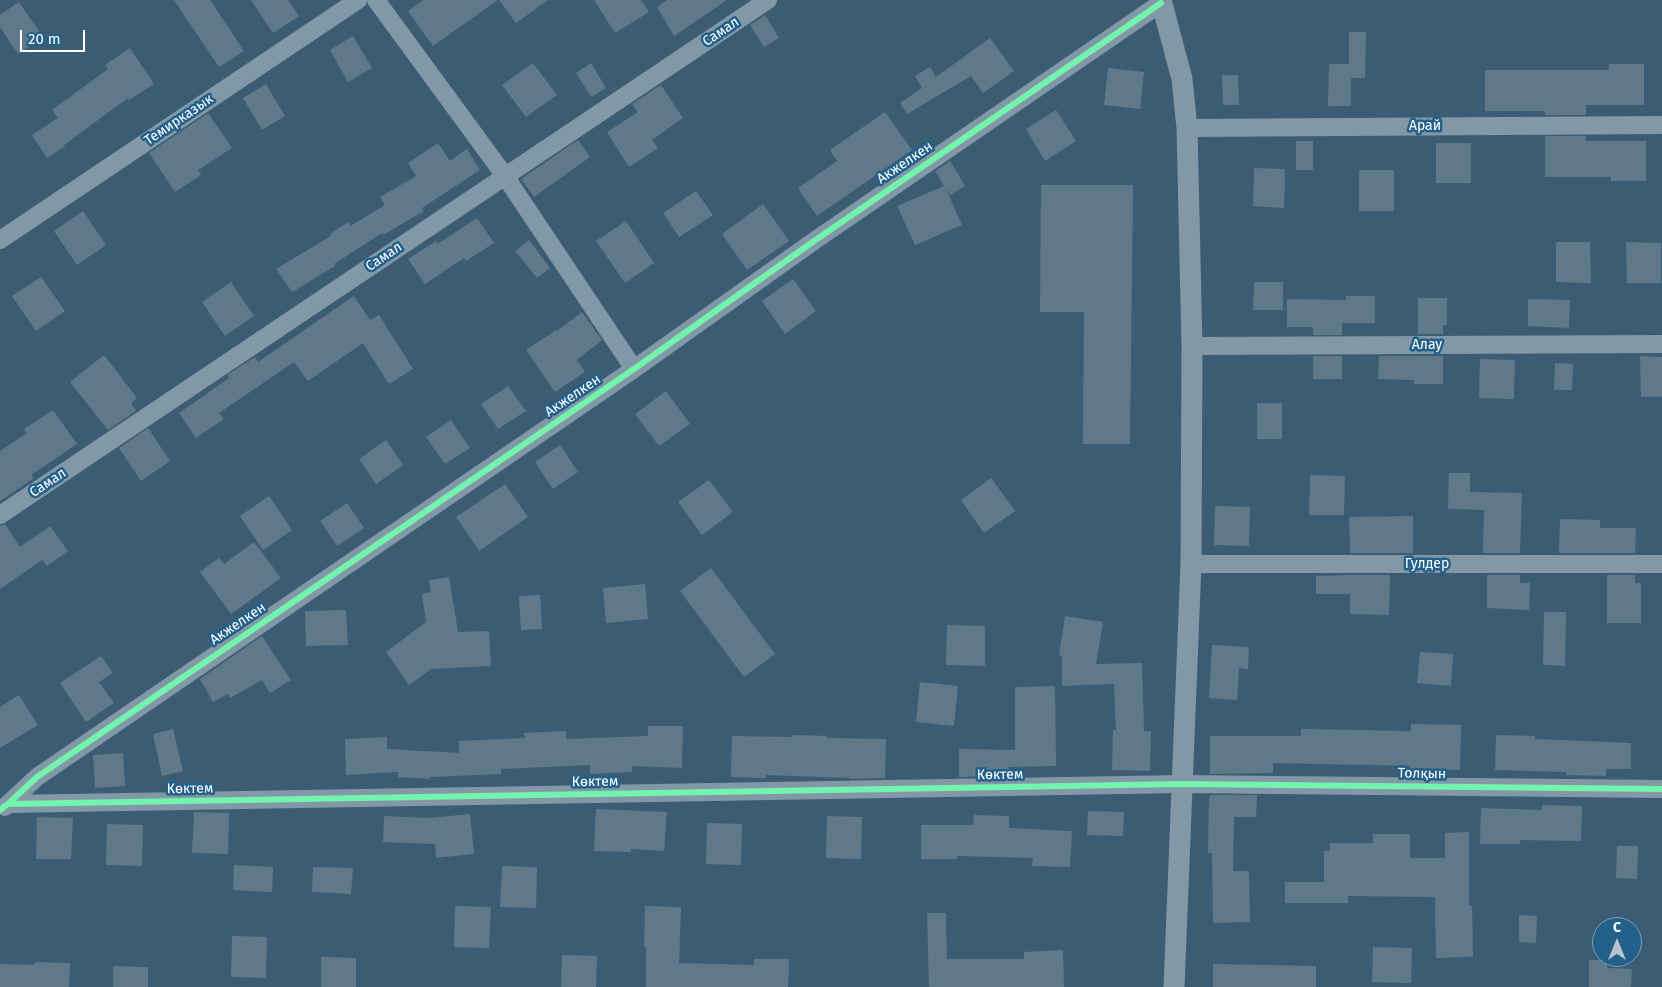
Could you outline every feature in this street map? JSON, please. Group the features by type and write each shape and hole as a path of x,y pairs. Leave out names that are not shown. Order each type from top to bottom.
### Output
{"street":[{"name":"Темирказык","path":"0,240 358,0"},
{"path":"376,0 505,176 634,369"},
{"name":"Самал","path":"0,515 768,0"},
{"path":"1161,2 1182,79 1187,128 1192,346 1191,564 1174,987"},
{"name":"Акжелкен","path":"4,807 37,777 634,369 814,241 1161,2"},
{"name":"Арай","path":"1187,128 1662,125"},
{"name":"Алау","path":"1192,346 1662,344"},
{"name":"Гулдер","path":"1191,564 1662,564"},
{"name":"Көктем","path":"4,807 1182,784"},
{"name":"Толқын","path":"1182,784 1662,789"}],"building":[{"path":"174,0 210,0 244,51 219,67"},
{"path":"251,0 288,0 299,16 273,33"},
{"path":"423,0 498,0 433,46 408,11"},
{"path":"499,0 548,0 516,23"},
{"path":"594,0 641,0 649,12 615,33"},
{"path":"667,0 727,0 674,36 657,7"},
{"path":"19,2 43,37 18,54 0,27 0,15"},
{"path":"765,15 779,38 764,47 750,25"},
{"path":"1349,32 1366,32 1365,78 1351,78 1351,106 1328,106 1329,64 1349,64"},
{"path":"353,36 372,68 348,82 330,50"},
{"path":"990,38 1014,71 983,93 971,76 907,114 900,103 922,88 915,76 930,67 936,77"},
{"path":"130,48 154,84 129,100 128,98 47,158 32,135 58,118 52,110 108,69 105,65"},
{"path":"533,63 557,95 526,117 502,85"},
{"path":"591,63 606,88 591,97 576,73"},
{"path":"1609,64 1644,64 1644,105 1586,105 1586,115 1545,115 1545,111 1485,111 1485,70 1609,70"},
{"path":"1108,68 1144,72 1140,109 1104,105"},
{"path":"1222,75 1238,75 1239,105 1223,105"},
{"path":"266,84 285,116 262,130 243,98"},
{"path":"661,85 683,118 652,140 658,148 629,167 607,132 638,112 632,104"},
{"path":"1056,110 1076,141 1045,161 1026,129"},
{"path":"885,112 912,150 817,216 798,188 837,161 830,150"},
{"path":"208,113 232,148 198,170 201,175 175,192 149,153"},
{"path":"1545,136 1586,136 1586,141 1646,141 1646,181 1611,181 1611,177 1545,177"},
{"path":"578,140 590,157 534,197 521,179"},
{"path":"1296,141 1313,141 1313,170 1296,170"},
{"path":"438,143 450,161 467,149 480,170 422,208 424,211 383,235 382,233 334,264 335,266 292,292 276,269 331,236 330,234 348,222 350,226 385,205 380,197 416,176 408,163"},
{"path":"1436,143 1471,143 1471,183 1436,183"},
{"path":"950,161 965,186 950,195 945,187 962,225 915,245 897,206 944,186 935,171"},
{"path":"1254,168 1285,169 1284,208 1253,206"},
{"path":"1359,170 1394,170 1394,211 1359,211"},
{"path":"1041,185 1133,185 1130,444 1083,444 1084,312 1040,312"},
{"path":"696,191 713,215 679,237 663,213"},
{"path":"763,204 789,241 747,270 722,234"},
{"path":"83,211 106,245 77,265 54,231"},
{"path":"477,218 494,243 466,261 464,258 425,284 408,259 436,241 437,244"},
{"path":"626,221 654,263 625,283 596,241"},
{"path":"529,240 550,268 537,278 515,251"},
{"path":"1556,242 1590,242 1591,283 1556,282"},
{"path":"1626,242 1661,243 1661,283 1627,283"},
{"path":"41,277 65,311 36,331 12,296"},
{"path":"793,279 816,311 785,334 762,301"},
{"path":"231,282 254,316 225,336 202,302"},
{"path":"1254,282 1283,282 1283,310 1253,310"},
{"path":"354,296 370,320 379,315 413,369 389,384 363,343 308,381 294,362 219,413 224,419 196,438 179,413 229,378 227,375 255,357 258,362"},
{"path":"1346,296 1375,296 1375,323 1342,323 1342,335 1313,335 1313,327 1287,327 1287,299 1346,300"},
{"path":"1418,298 1447,298 1447,325 1443,325 1443,334 1418,334"},
{"path":"1528,299 1570,300 1569,328 1528,326"},
{"path":"582,312 602,340 577,360 585,372 555,392 526,350 557,331"},
{"path":"104,355 137,398 131,403 136,411 108,430 70,382"},
{"path":"1313,356 1342,356 1342,379 1313,379"},
{"path":"1379,356 1443,356 1443,384 1414,384 1414,380 1378,379"},
{"path":"1640,356 1662,357 1662,397 1641,397"},
{"path":"1480,359 1515,360 1514,399 1479,398"},
{"path":"1555,363 1573,364 1572,390 1554,390"},
{"path":"508,386 526,411 498,429 481,404"},
{"path":"666,391 690,424 659,446 635,414"},
{"path":"1257,403 1282,403 1282,439 1257,439"},
{"path":"53,410 77,444 31,475 34,478 0,501 0,451 27,433 24,429"},
{"path":"451,420 470,448 445,464 426,437"},
{"path":"148,428 170,461 141,481 119,448"},
{"path":"386,440 403,465 376,484 359,459"},
{"path":"560,445 578,472 553,489 535,462"},
{"path":"1449,473 1470,473 1470,492 1522,493 1520,553 1483,553 1484,510 1448,509"},
{"path":"1310,475 1345,476 1344,515 1309,515"},
{"path":"991,478 1015,511 984,533 961,500"},
{"path":"709,480 733,512 702,535 678,502"},
{"path":"505,484 528,517 479,551 456,517"},
{"path":"269,496 292,530 263,550 240,516"},
{"path":"347,503 364,528 337,546 320,521"},
{"path":"1215,506 1250,507 1249,546 1214,545"},
{"path":"1413,516 1413,553 1350,553 1349,517"},
{"path":"1560,519 1600,520 1600,528 1636,528 1635,553 1559,553"},
{"path":"5,524 20,547 50,526 68,551 47,566 42,560 0,589 0,526"},
{"path":"254,542 281,578 231,614 200,572 219,558 224,564"},
{"path":"711,568 775,654 744,677 680,591"},
{"path":"1390,575 1389,615 1350,614 1350,594 1316,594 1316,576"},
{"path":"1487,575 1520,575 1520,583 1530,583 1529,610 1487,608"},
{"path":"1607,575 1635,575 1635,583 1641,583 1641,623 1607,623"},
{"path":"449,577 458,632 489,631 491,666 431,669 409,685 386,652 426,622 422,594 431,592 429,580"},
{"path":"645,584 648,619 606,623 603,588"},
{"path":"540,595 542,629 521,630 519,596"},
{"path":"346,610 348,645 306,646 305,611"},
{"path":"1544,612 1566,612 1565,666 1543,665"},
{"path":"1065,616 1103,622 1096,664 1142,663 1144,731 1151,731 1150,771 1112,770 1113,730 1116,730 1114,684 1062,686 1062,656 1059,655"},
{"path":"947,625 985,626 985,666 946,665"},
{"path":"262,636 291,680 270,693 262,680 230,698 228,694 213,702 200,679"},
{"path":"1212,645 1249,647 1248,669 1239,668 1237,700 1209,698"},
{"path":"1420,652 1453,654 1451,686 1417,683"},
{"path":"101,656 113,673 99,682 114,703 86,722 60,683"},
{"path":"920,682 958,686 954,726 916,722"},
{"path":"1055,686 1056,766 1009,767 1009,776 959,777 959,749 1015,750 1015,687"},
{"path":"19,695 38,725 0,748 0,707"},
{"path":"1411,724 1461,725 1460,770 1410,769 1410,766 1273,763 1273,773 1210,774 1210,736 1301,736 1301,729 1411,731"},
{"path":"648,726 683,726 682,768 632,766 632,772 590,774 590,765 501,769 501,774 430,777 430,779 398,777 398,772 346,775 345,739 387,737 387,749 459,753 459,741 525,738 524,733 566,731 566,739 648,736"},
{"path":"173,729 183,771 162,776 153,734"},
{"path":"792,735 827,736 827,738 886,739 885,778 850,779 766,775 766,778 731,777 732,736 792,737"},
{"path":"1496,735 1535,736 1535,739 1631,743 1631,769 1606,769 1606,776 1566,775 1566,772 1495,770"},
{"path":"123,753 125,786 95,788 93,755"},
{"path":"1210,795 1257,795 1256,817 1234,817 1233,871 1249,871 1250,922 1213,923 1212,853 1208,853"},
{"path":"1542,805 1582,806 1581,841 1520,840 1520,844 1480,844 1481,808 1542,810"},
{"path":"596,809 667,812 664,851 631,849 631,852 594,851"},
{"path":"1088,811 1124,812 1123,836 1087,835"},
{"path":"194,812 229,813 228,854 192,853"},
{"path":"470,814 474,854 436,858 435,844 383,842 384,816 429,818"},
{"path":"974,815 1009,816 1009,828 1072,831 1070,867 1032,866 1033,858 957,856 957,859 921,859 921,825 973,825"},
{"path":"827,816 862,817 861,859 826,858"},
{"path":"37,817 73,818 71,859 36,859"},
{"path":"707,823 742,824 741,865 706,864"},
{"path":"107,824 143,825 142,866 106,865"},
{"path":"1469,832 1469,906 1472,906 1473,957 1436,958 1435,897 1348,896 1348,903 1285,903 1285,882 1324,882 1324,851 1330,851 1330,843 1373,843 1373,834 1410,834 1410,858 1445,858 1445,833"},
{"path":"1617,846 1638,846 1637,879 1616,878"},
{"path":"234,865 273,867 272,892 233,890"},
{"path":"502,866 537,867 536,908 500,907"},
{"path":"313,867 353,868 351,894 312,892"},
{"path":"455,906 491,907 489,948 454,947"},
{"path":"645,906 681,907 679,963 754,965 754,959 789,959 788,987 646,987 646,947 644,947"},
{"path":"927,913 946,913 947,959 1024,959 1024,952 1063,950 1064,987 929,987"},
{"path":"1519,915 1537,916 1536,943 1519,942"},
{"path":"232,936 267,937 266,978 231,977"},
{"path":"1373,947 1412,948 1411,983 1372,982"},
{"path":"562,955 597,956 596,987 561,987"},
{"path":"321,957 356,958 356,987 321,987"},
{"path":"1589,960 1592,960 1592,967 1632,969 1631,987 1589,987"},
{"path":"35,962 70,963 69,987 0,987 0,964 34,965"},
{"path":"1213,964 1316,966 1316,987 1213,987"},
{"path":"113,966 148,967 148,987 113,987"}],"cycle path":[{"path":"0,810 37,777 634,369 814,241 1161,3"},
{"path":"8,804 1182,784 1662,789"}]}
